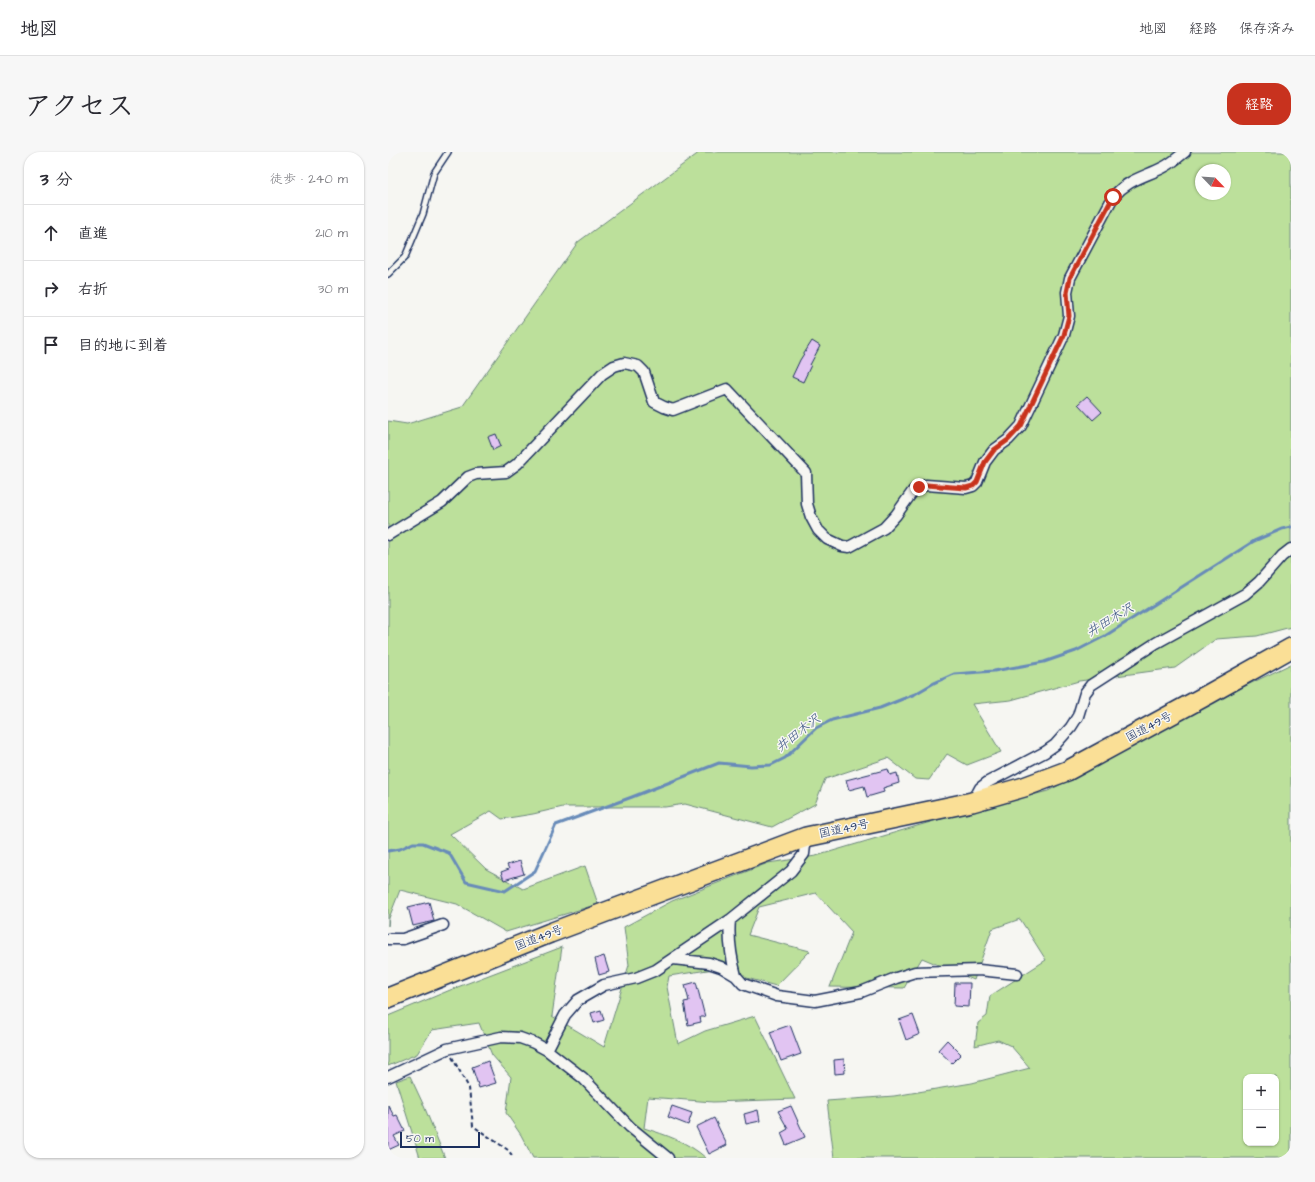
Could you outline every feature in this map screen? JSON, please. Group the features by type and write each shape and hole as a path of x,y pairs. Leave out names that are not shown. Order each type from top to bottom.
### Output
{"highway":[{"name":"国道49号","path":"388,998 550,933 806,837 972,802 1024,787 1067,771 1291,648"}],"street":[{"path":"388,535 442,502 468,477 476,474 506,472 517,464 602,374 614,366 624,363 638,366 644,372 654,402 664,408 673,410 726,388 806,473 807,504 811,517 818,530 827,539 842,546 849,546 884,528 896,515 913,491 919,487 926,485 966,488 973,486 977,482 985,462 994,450 1008,440 1021,426 1064,335 1069,316 1067,292 1070,278 1113,197 1120,189 1142,176 1165,167 1185,152"},
{"path":"972,802 980,788 988,782 1045,752 1055,745 1078,716 1085,694 1091,685 1156,643 1245,594 1259,582 1282,556 1291,549"},
{"path":"547,1050 565,1015 578,1000 604,985 636,978 656,970 730,920 791,871 804,854 806,837"},
{"path":"730,920 728,936 736,976"},
{"path":"388,939 403,939 442,925"},
{"path":"673,959 709,963 721,967 736,976 743,984 777,996 815,1001 861,992 916,972 979,970 1017,974"},
{"path":"388,1077 447,1049 501,1037 520,1038 547,1050 583,1078 630,1127 668,1158"}],"lane":[{"path":"388,274 405,257 423,214 434,173 448,152"}],"path":[{"path":"447,1049 469,1088 473,1126 508,1150 514,1158"}],"green space":[{"path":"700,152 1291,152 1291,627 1257,636 1216,639 1175,668 1079,681 1011,700 972,704 1001,752 967,765 947,754 929,780 915,779 888,758 825,779 815,804 772,827 685,804 665,807 563,807 502,819 491,811 450,834 486,869 523,889 585,866 598,904 506,932 457,904 400,890 389,918 388,926 388,421 407,424 462,407 578,242"},
{"path":"1291,664 1291,1158 834,1158 827,1101 894,1096 972,1083 1030,1068 1011,1046 998,1040 975,1046 978,1023 987,1016 990,996 1046,960 1020,919 992,929 974,980 922,958 904,988 830,987 852,932 816,893 759,907 748,935 810,951 776,986 714,969 669,976 667,987 678,1044 705,1031 755,1016 795,1099 713,1102 648,1097 644,1128 669,1136 684,1143 706,1158 533,1158 521,1135 506,1113 511,1077 492,1055 479,1023 432,1030 417,1054 388,1066 388,1016 455,988 562,947 552,1016 604,1047 629,965 624,927 672,901 768,863 816,856 944,818 1048,791 1237,690"},
{"path":"410,1076 445,1158 420,1158 396,1081"}],"building":[{"path":"812,341 820,346 803,382 792,377 800,360"},
{"path":"1087,396 1102,412 1093,420 1078,404"},
{"path":"496,434 501,446 493,450 488,437"},
{"path":"888,769 890,775 897,773 899,783 883,788 884,792 867,797 864,786 849,790 846,780"},
{"path":"520,861 524,874 504,880 501,872 509,869 507,865"},
{"path":"429,902 434,921 413,926 408,907"},
{"path":"604,956 609,972 599,975 595,959"},
{"path":"696,982 705,1017 700,1017 701,1022 688,1025 684,1002 689,1001 685,985"},
{"path":"955,983 970,983 969,1007 954,1006"},
{"path":"601,1010 604,1020 594,1023 591,1013"},
{"path":"913,1015 920,1034 906,1040 899,1020"},
{"path":"790,1025 801,1054 781,1061 770,1032"},
{"path":"947,1040 961,1054 952,1063 938,1050"},
{"path":"844,1059 845,1073 835,1074 834,1060"},
{"path":"488,1061 496,1083 479,1088 472,1067"},
{"path":"388,1105 394,1116 397,1115 405,1131 394,1136 399,1145 388,1150"},
{"path":"672,1106 692,1113 688,1125 668,1117"},
{"path":"791,1106 805,1137 786,1145 781,1133 788,1129 778,1111"},
{"path":"758,1110 760,1121 746,1124 744,1114"},
{"path":"714,1118 727,1145 709,1154 696,1127"}],"waterway":[{"name":"井田木沢","path":"388,851 400,849 413,843 423,843 449,853 466,882 505,891 535,871 556,825 719,763 751,766 771,765 785,758 816,728 832,720 880,708 915,694 954,674 994,671 1044,662 1076,651 1105,636 1254,541 1282,529 1291,527"}],"route":[{"path":"919,487 926,485 966,488 973,486 977,482 985,462 994,450 1008,440 1021,426 1064,335 1069,316 1067,292 1070,278 1113,197"}]}
